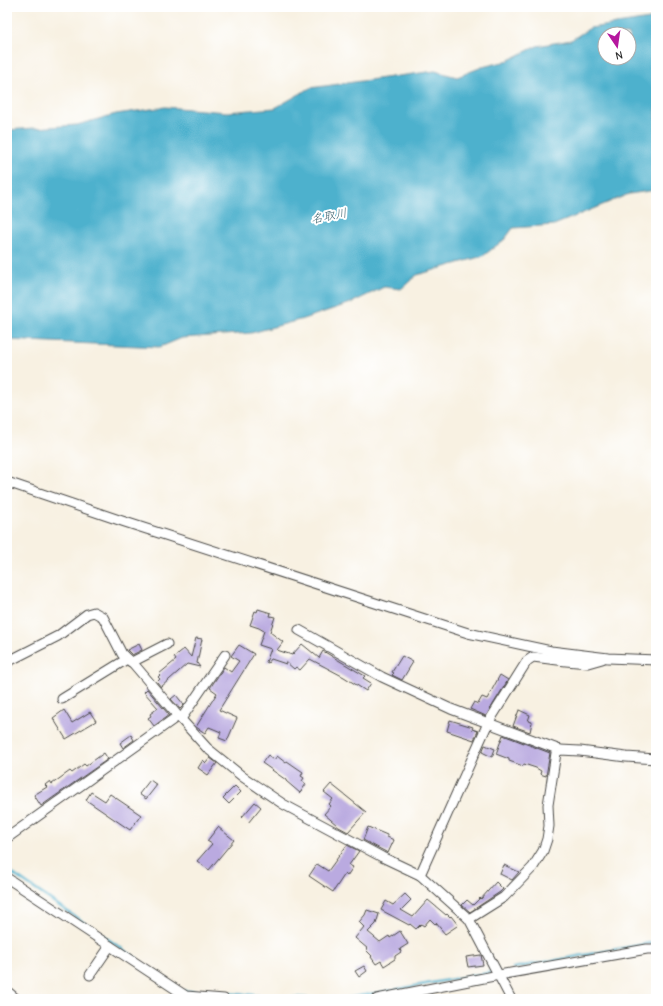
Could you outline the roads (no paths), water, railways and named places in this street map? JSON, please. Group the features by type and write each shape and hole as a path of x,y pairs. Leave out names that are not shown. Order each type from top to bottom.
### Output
{"street":[{"path":"7,482 140,527 468,633 551,651 604,658 656,660"},
{"path":"7,662 58,636 87,614 94,612 103,617 122,654 130,661 207,748 243,777 283,804 382,857 420,875 469,919 511,999"},
{"path":"299,630 382,677 451,709 560,750 656,759"},
{"path":"62,699 130,661 167,644"},
{"path":"7,838 179,717 224,655"},
{"path":"420,875 488,723 527,661 533,657 566,662 588,663 604,658"},
{"path":"469,919 504,897 533,867 543,850 547,839 549,826 548,805 556,753 560,750"},
{"path":"7,878 186,996 224,999"},
{"path":"90,974 110,946"},
{"path":"377,999 497,972 647,949 656,949"},
{"path":"7,993 14,999"}],"water":[{"name":"名取川","path":"656,18 656,190 629,194 554,225 513,228 505,239 483,256 417,275 401,289 384,287 351,303 303,319 251,333 182,338 160,347 7,340 7,130 77,125 116,114 165,107 227,112 275,108 310,88 435,71 457,77 482,67 507,61 537,46 571,40 590,28 597,27 597,66 637,66 637,26 603,26"}],"waterway":[{"path":"7,870 137,959"},
{"path":"513,968 656,943"},
{"path":"343,999 492,972"},
{"path":"185,991 320,999"}]}
